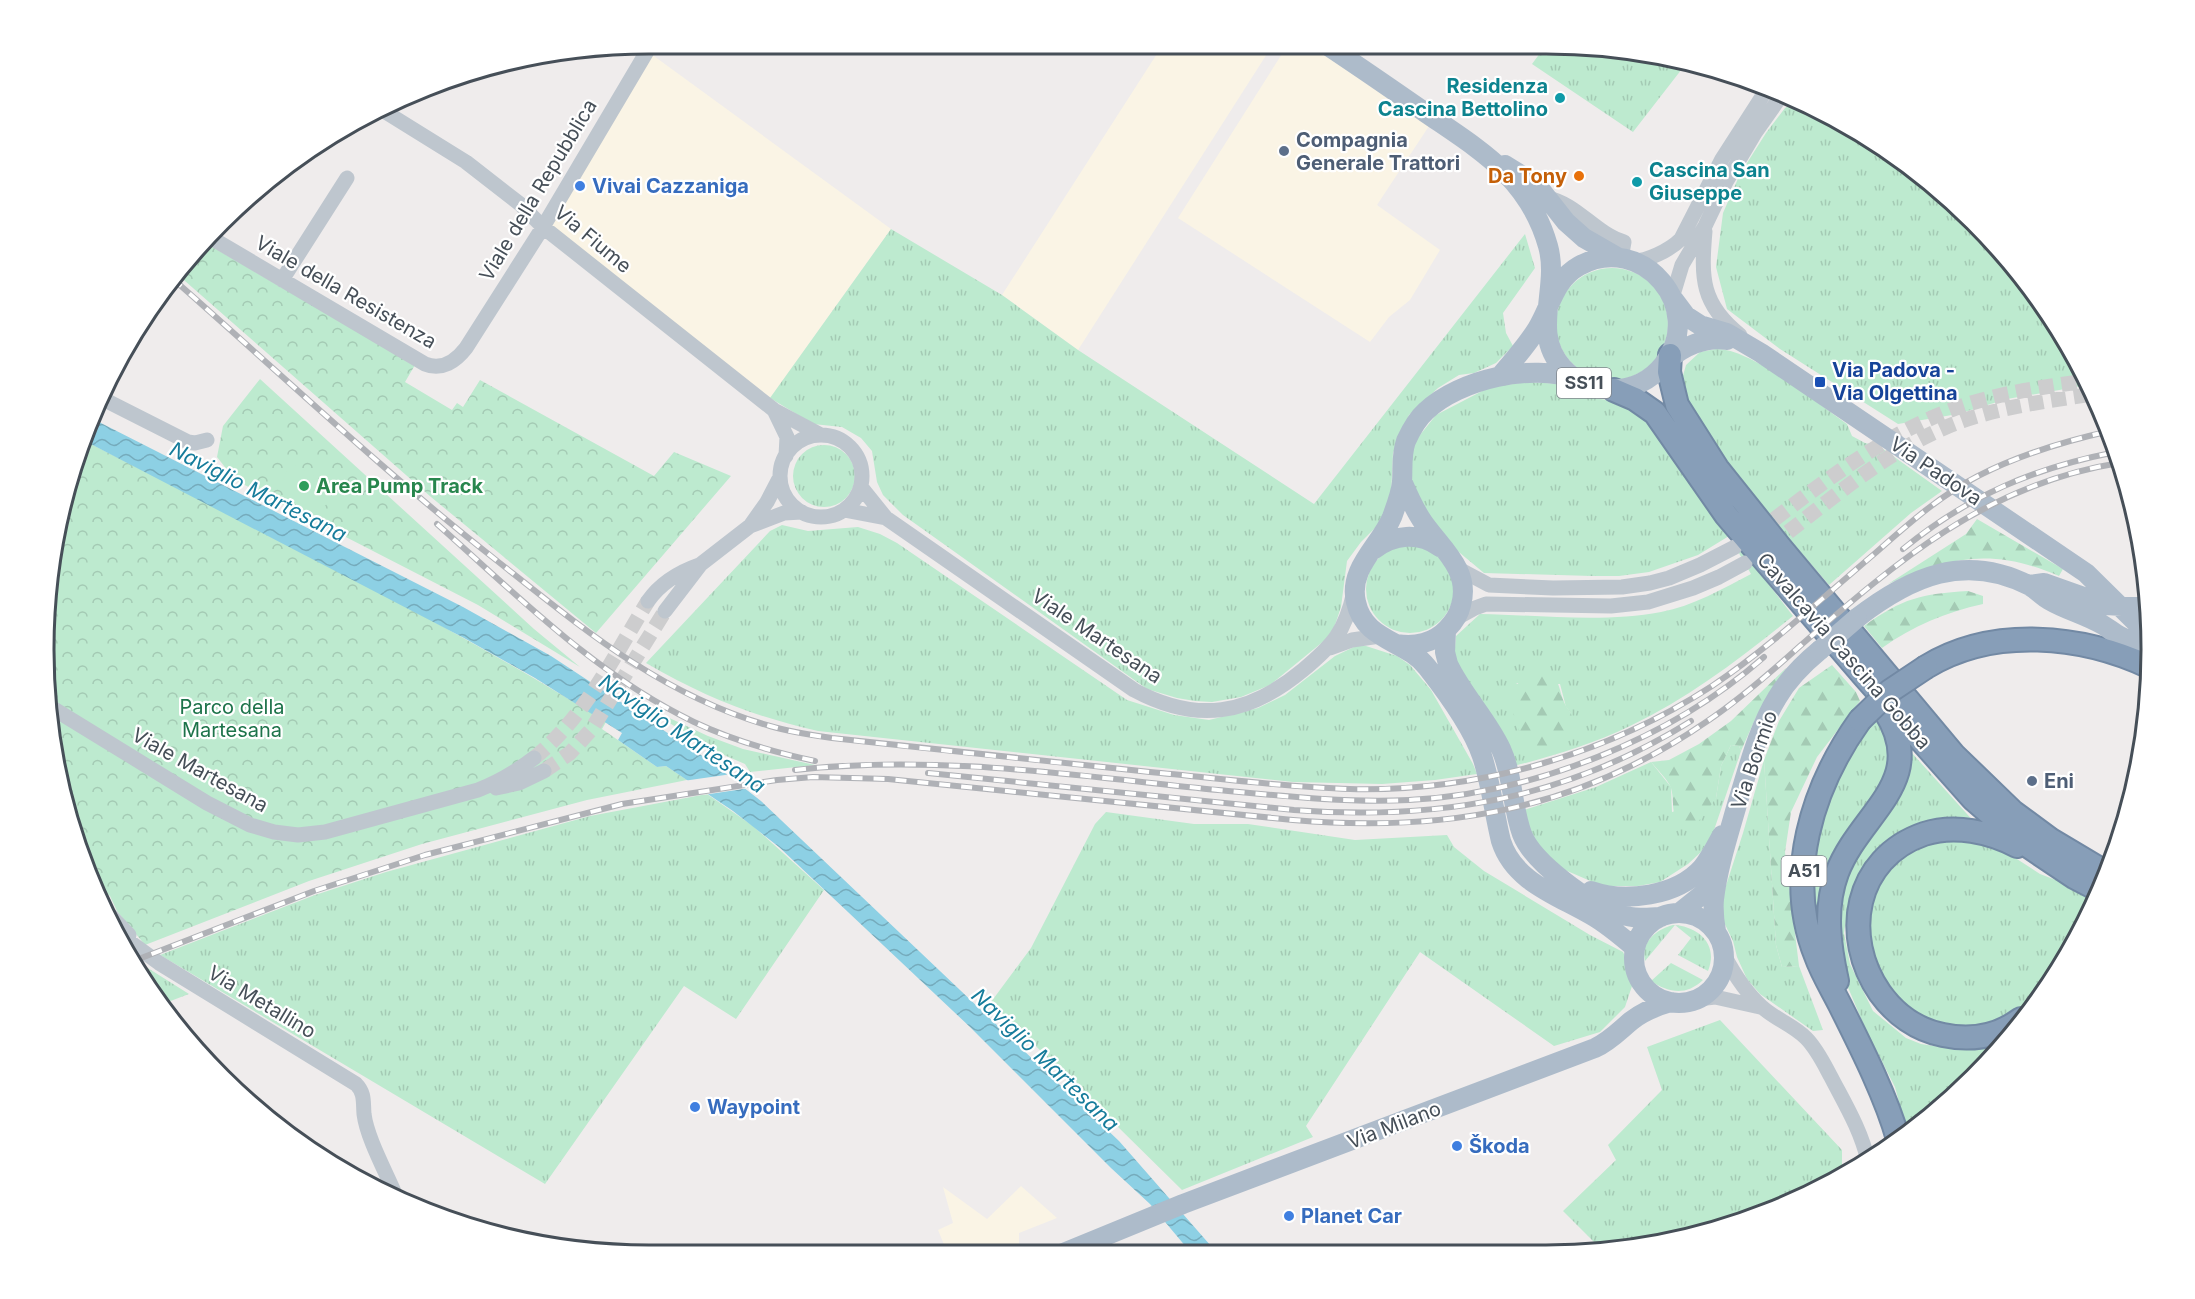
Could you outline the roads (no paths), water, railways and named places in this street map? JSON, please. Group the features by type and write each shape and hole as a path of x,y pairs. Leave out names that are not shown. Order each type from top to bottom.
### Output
{"highway":[{"name":"Cavalcavia Cascina Gobba","path":"1668,359 1677,405 1717,468 1767,531 1954,755 2013,812 2096,876"},
{"name":"Cavalcavia Cascina Gobba","path":"1614,390 1635,399 1655,413 1726,515 1973,799 2025,844 2074,876 2095,880"},
{"name":"A51","path":"1895,1131 1850,1025 1816,958 1809,937 1803,878 1806,846 1811,818 1821,788 1837,754 1860,720 1890,691 1926,667 1974,648 2009,641 2051,640 2095,647 2141,663"},
{"path":"1850,1025 1831,956 1828,919 1832,889 1846,852 1894,785 1900,757 1898,735 1894,725 1864,676"},
{"path":"2004,1028 1996,1033 1965,1038 1928,1031 1900,1014 1889,1004 1874,985 1862,957 1857,925 1864,892 1877,870 1895,851 1926,834 1954,830 1975,831 2005,840 2074,876"}],"main road":[{"name":"SS11","path":"1340,54 1497,163 1533,209 1542,228 1551,260 1552,285 1547,335 1552,353 1563,368 1578,380 1595,387 1614,390 1639,384 1654,375 1668,359 1676,340 1678,323 1672,298 1664,284 1653,272 1625,254 1596,247 1578,234 1534,182 1482,152"},
{"name":"SS11","path":"1548,307 1563,279 1580,266 1625,254"},
{"name":"Via Padova","path":"1672,298 1686,316 1700,325 1727,333 1754,349 2090,577 2119,606"},
{"path":"1501,375 1532,336 1548,307"},
{"name":"Via Padova","path":"1668,359 1707,340 1723,339 1754,349"},
{"path":"1578,380 1557,373 1533,372 1501,375 1448,395 1423,414 1405,445 1401,465 1402,481 1392,516 1384,533 1358,570 1354,589 1361,616 1369,627 1415,655 1427,667 1474,739 1485,765 1503,847 1513,866 1538,886 1593,915 1635,948"},
{"path":"1402,481 1419,515 1459,569 1463,597 1451,625 1445,652 1450,669 1495,737 1504,755 1523,836 1537,858 1583,894 1619,914 1639,918 1670,915 1699,918 1716,931 1722,945 1724,967 1720,978 1711,990 1698,999 1685,1003 1671,1002 1651,993 1639,977"},
{"path":"1371,552 1388,541 1408,536 1428,540 1445,550"},
{"name":"Via Bormio","path":"1716,931 1714,906 1720,868 1755,747 1773,704 1790,679 1820,650 1857,618 1904,586 1945,572 1994,573 2028,585 2048,600 2104,625 2141,646"},
{"path":"2090,577 2110,586 2140,614"},
{"name":"Via Bormio","path":"2028,585 2039,582 2048,584 2084,598 2119,606"},
{"path":"2119,606 2140,614"},
{"path":"2104,625 2123,626 2140,614"},
{"path":"1387,640 1410,645 1422,643 1436,638 1451,625"},
{"path":"1556,874 1578,886 1617,897 1635,897 1673,886 1702,868 1734,815"},
{"name":"Via Bormio","path":"1670,915 1704,893 1720,868"},
{"path":"1631,1021 1640,1002 1635,948 1643,931 1670,915"},
{"name":"Via Milano","path":"1084,1245 1183,1204 1596,1048 1613,1038 1631,1021 1655,1007 1671,1002"}],"street":[{"name":"Viale della Repubblica","path":"462,353 543,227 645,54"},
{"path":"1625,254 1647,258 1672,247 1681,239 1726,152 1763,95"},
{"path":"1672,298 1682,265 1706,224 1735,166 1778,101"},
{"name":"Via Fiume","path":"388,114 466,162 524,207 543,227 774,410 821,435"},
{"path":"282,280 347,178"},
{"path":"1706,224 1702,265 1703,282 1708,296 1725,321 1754,349"},
{"name":"Viale della Resistenza","path":"216,241 429,366 440,367 448,364 462,353"},
{"path":"108,402 188,442 207,440"},
{"name":"Via Fiume","path":"774,410 787,437 786,456"},
{"path":"665,611 702,564 750,526 767,502 780,477 786,456 801,440 821,435 841,440 852,448 862,467 861,488 855,500 844,510 837,514 819,517 802,512 784,513 750,526"},
{"path":"780,477 786,496 802,512"},
{"name":"Viale Martesana","path":"861,488 886,518 1134,690 1155,701 1176,708 1220,710 1260,699 1280,688 1330,648 1352,640 1387,640"},
{"name":"Viale Martesana","path":"844,510 886,518"},
{"path":"1459,569 1489,585 1615,588 1669,578 1735,547"},
{"path":"1451,625 1475,608 1486,604 1617,606 1648,602 1693,588 1745,562"},
{"path":"648,601 657,590 676,575 702,564"},
{"name":"Viale Martesana","path":"1330,648 1350,608 1354,589"},
{"name":"Viale Martesana","path":"57,711 207,803 250,825 274,832 298,835 325,832 478,790 490,786 534,758"},
{"name":"Viale Martesana","path":"478,790 519,783 544,771"},
{"name":"Via Metallino","path":"127,935 138,947"},
{"name":"Via Metallino","path":"131,942 159,963 352,1081 362,1093 365,1118 392,1187"},
{"path":"1724,955 1739,981 1762,1008 1796,1029 1810,1042 1853,1117 1865,1151"},
{"path":"1698,999 1715,997 1762,1008"}],"water":[{"path":"99,422 463,607 551,656 707,759 761,801 1119,1141 1210,1245 1184,1245 1150,1204 970,1027 779,847 733,811 666,766 657,767 618,740 622,733 535,678 464,638 91,444"}],"tunnel":[{"path":"1756,533 1853,462 1904,431 1931,418 1959,407 2006,394 2078,382"},
{"path":"1770,546 1885,460 1935,432 1994,411 2084,395"},
{"path":"534,758 569,724 584,705 648,601"},
{"path":"544,771 570,753 591,730 665,611"}],"railway":[{"path":"179,284 454,527 624,657 693,697 730,713 770,726 824,737 1300,786 1350,789 1445,784 1492,776 1539,764 1584,750 1629,732 1712,686 1754,656 1910,523 1936,502 1964,484 2026,455 2100,434"},
{"path":"1903,549 1927,530 1977,499 2057,466 2108,454"},
{"path":"141,958 314,891 425,855 622,804 777,780 813,777 888,779 1293,820 1349,823 1404,823 1457,818 1508,809 1559,795 1609,776 1658,752 1706,722 1754,686 1872,584 1946,530 2027,488 2071,473 2111,465"},
{"path":"437,524 528,606 591,658 658,703 694,722 738,740 815,761"},
{"path":"795,770 901,764 954,766 1060,773 1218,790 1361,801 1409,800 1456,795 1504,787 1598,757 1687,713 1764,657"},
{"path":"928,773 1294,810 1348,813 1400,812 1500,799 1549,786 1597,769 1644,748 1691,721"}],"place":[{"name":"Residenza Cascina Bettolino","path":"1560,98"},
{"name":"Compagnia Generale Trattori","path":"1284,151"},
{"name":"Da Tony","path":"1579,176"},
{"name":"Cascina San Giuseppe","path":"1637,182"},
{"name":"Vivai Cazzaniga","path":"580,186"},
{"name":"Via Padova - Via Olgettina","path":"1820,382"},
{"name":"Area Pump Track","path":"304,486"},
{"name":"Eni","path":"2032,781"},
{"name":"Waypoint","path":"695,1107"},
{"name":"Škoda","path":"1457,1146"},
{"name":"Planet Car","path":"1289,1216"}],"water label":[{"name":"Naviglio Martesana","path":"258,492"},
{"name":"Naviglio Martesana","path":"682,734"},
{"name":"Naviglio Martesana","path":"1045,1060"}],"park label":[{"name":"Parco della Martesana","path":"232,718"}]}
